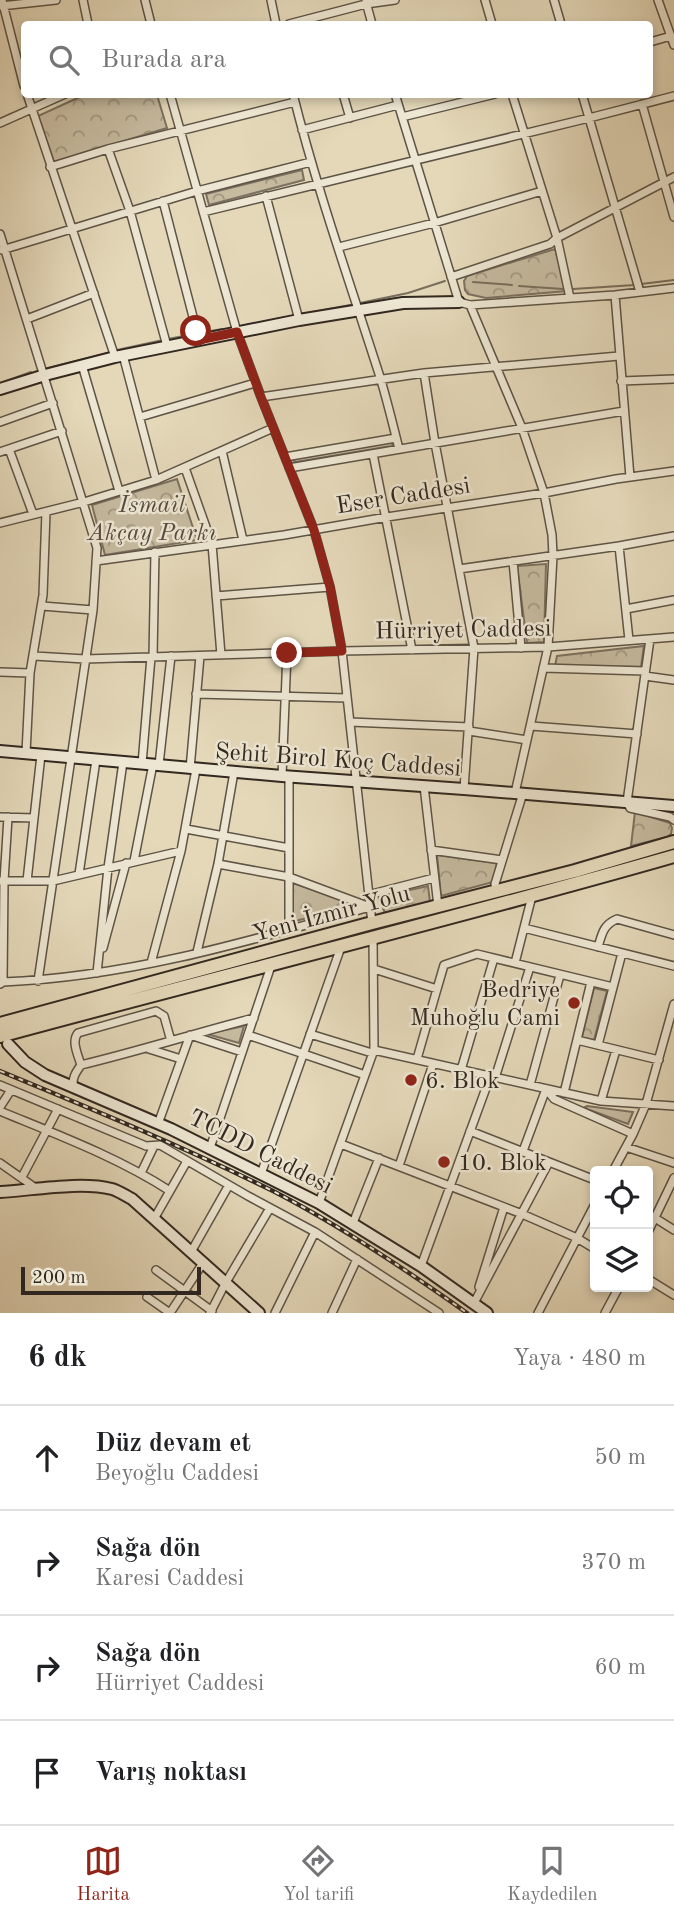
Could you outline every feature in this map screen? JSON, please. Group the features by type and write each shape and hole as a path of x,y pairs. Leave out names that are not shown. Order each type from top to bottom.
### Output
{"highway":[{"name":"Yeni İzmir Yolu","path":"0,1024 575,871 674,842"},
{"name":"Yeni İzmir Yolu","path":"4,1040 272,963 532,896 674,856"}],"main road":[{"path":"0,389 116,354 198,336 237,332 403,303 464,303"},
{"name":"Şehit Birol Koç Caddesi","path":"0,751 285,777 674,806"},
{"name":"TCDD Caddesi","path":"4,1040 34,1069 210,1148 319,1203 421,1266 487,1313"},
{"path":"0,1192 88,1186 116,1190 132,1199 253,1311"}],"street":[{"path":"21,75 2,4 56,0"},
{"path":"83,0 87,21"},
{"path":"145,0 150,21"},
{"path":"271,0 275,21"},
{"path":"301,21 366,2 396,0"},
{"path":"485,0 491,21"},
{"path":"554,0 560,21"},
{"path":"658,0 674,45"},
{"path":"366,2 371,21"},
{"path":"322,16 323,21"},
{"path":"653,41 671,36"},
{"path":"203,212 674,96"},
{"path":"28,98 71,228 140,417 156,480"},
{"path":"0,123 56,98"},
{"path":"171,98 237,332 314,530 330,587 342,651 372,923"},
{"path":"50,167 294,98 311,162 380,378 399,449"},
{"path":"344,98 349,118"},
{"path":"396,98 451,277 522,428 544,493 552,535 548,647 527,740 519,793 495,884"},
{"path":"402,117 479,98"},
{"path":"513,98 557,239 570,298"},
{"path":"583,98 640,292"},
{"path":"642,104 674,217"},
{"path":"302,130 398,105"},
{"path":"108,149 130,211 166,342"},
{"path":"2,249 197,191 311,162"},
{"path":"451,277 550,244 674,177"},
{"path":"339,247 434,223 542,191"},
{"path":"266,196 299,320"},
{"path":"163,201 198,336"},
{"path":"0,234 2,249 45,375 97,548 93,610 69,757 38,981"},
{"path":"464,303 615,295 674,288"},
{"path":"27,319 94,293"},
{"path":"615,295 630,477"},
{"path":"261,397 380,378 619,356"},
{"path":"82,365 119,491"},
{"path":"424,373 474,648 464,789"},
{"path":"621,381 674,379"},
{"path":"140,417 256,383"},
{"path":"0,422 53,403"},
{"path":"289,468 624,411"},
{"path":"1,521 84,502 156,480 273,428"},
{"path":"0,452 62,431"},
{"path":"285,457 396,438"},
{"path":"9,449 33,514"},
{"path":"222,452 243,540"},
{"path":"373,454 412,650"},
{"path":"185,468 212,544 221,655"},
{"name":"Eser Caddesi","path":"96,561 314,530 674,471"},
{"path":"26,753 30,673 42,606 46,512"},
{"path":"459,569 674,536"},
{"path":"620,546 629,640"},
{"path":"151,764 155,552"},
{"path":"513,561 521,648"},
{"path":"216,596 330,587"},
{"path":"626,609 674,600"},
{"path":"42,606 93,610"},
{"name":"Hürriyet Caddesi","path":"34,656 85,659 521,648 674,637"},
{"path":"650,639 627,802 630,808 674,820"},
{"path":"287,653 285,777 289,848 289,930"},
{"path":"97,973 130,862 171,656"},
{"path":"151,963 186,829 193,769 200,656"},
{"path":"543,668 645,674 674,680"},
{"path":"0,672 30,673"},
{"path":"196,694 347,698"},
{"path":"350,722 469,729 527,740"},
{"path":"531,726 637,734"},
{"path":"27,881 41,755"},
{"path":"79,874 96,760"},
{"path":"97,973 123,762"},
{"path":"197,952 224,837 234,772"},
{"path":"424,786 438,906"},
{"path":"34,818 4,817 1,982 38,981 151,963 257,940 370,907"},
{"path":"186,829 289,848"},
{"path":"431,850 502,860"},
{"path":"2,881 53,881 181,851"},
{"path":"218,864 289,877 370,907"},
{"path":"369,895 434,878"},
{"path":"515,963 532,896"},
{"path":"598,947 603,929 609,922 617,919 674,935"},
{"path":"524,928 674,966"},
{"path":"319,1203 373,1052 373,937"},
{"path":"261,1174 341,945"},
{"path":"598,1045 622,953"},
{"path":"417,1059 444,965 477,954 613,987"},
{"path":"461,1070 494,958"},
{"path":"210,1148 272,963"},
{"path":"421,1266 470,1131 493,1077 530,967"},
{"path":"374,969 437,989"},
{"path":"530,1085 561,975"},
{"path":"564,1093 591,982"},
{"path":"616,1166 646,1104 674,1004"},
{"path":"81,1065 75,1041 78,1033 156,1011 163,1016 171,1041"},
{"path":"75,1088 75,1073 81,1065 254,1018"},
{"path":"310,1034 373,1052 417,1059 601,1101 674,1107"},
{"path":"190,1035 242,1052"},
{"path":"158,1124 190,1035"},
{"path":"248,1035 365,1074"},
{"path":"577,1040 659,1060"},
{"path":"148,1048 181,1059"},
{"path":"601,1101 616,1049"},
{"path":"399,1166 433,1064"},
{"path":"0,1085 146,1146 160,1145 315,1232 434,1312"},
{"path":"546,1089 554,1099 633,1134"},
{"path":"523,1151 546,1089"},
{"path":"11,1090 0,1109 95,1150 170,1191"},
{"path":"22,1177 58,1109"},
{"path":"470,1131 590,1178"},
{"path":"341,1144 505,1207 590,1246"},
{"path":"141,1173 155,1146"},
{"path":"626,1147 674,1163"},
{"path":"354,1223 379,1158"},
{"path":"154,1219 187,1161"},
{"path":"474,1304 549,1162"},
{"path":"0,1163 37,1189"},
{"path":"650,1229 674,1178"},
{"path":"191,1252 229,1185"},
{"path":"474,1304 505,1207"},
{"path":"156,1270 211,1312 270,1208"},
{"path":"538,1313 590,1213"},
{"path":"655,1218 673,1227"},
{"path":"275,1313 315,1232"},
{"path":"332,1313 357,1259"},
{"path":"147,1297 170,1313 203,1263"},
{"path":"653,1282 674,1295"},
{"path":"605,1313 616,1292"}],"green space":[{"path":"77,98 158,98 167,128 54,162 38,116"},
{"path":"302,170 304,180 209,205 206,194"},
{"path":"555,249 567,291 486,298 468,294 465,290 464,281 467,276"},
{"path":"393,441 392,446 296,462 292,460 295,457"},
{"name":"İsmail Akçay Parkı","path":"177,479 197,540 105,555 92,505"},
{"path":"546,564 544,642 527,643 517,566"},
{"path":"644,646 641,667 555,666 557,656"},
{"path":"635,812 670,823 671,834 631,846"},
{"path":"674,847 674,851 634,862 0,1028"},
{"path":"437,855 497,863 493,882 441,896"},
{"path":"293,883 356,905 292,922"},
{"path":"428,886 430,902 385,913 378,897"},
{"path":"594,988 607,991 594,1040 582,1037"},
{"path":"244,1026 239,1043 207,1034"},
{"path":"587,1106 633,1112 628,1124 587,1109"}],"waterway":[{"path":"641,284 674,280"},
{"path":"360,303 408,293 445,281"},
{"path":"473,282 512,285"},
{"path":"573,289 635,285"},
{"path":"519,286 563,289"},
{"path":"302,314 350,305"},
{"path":"246,325 286,317"},
{"path":"199,333 222,329"},
{"path":"168,339 194,334"},
{"path":"117,350 163,340"},
{"path":"48,368 112,352"},
{"path":"0,383 31,372"}],"railway":[{"path":"0,1071 172,1144 273,1191 372,1249 467,1313"}],"place":[{"name":"Bedriye Muhoğlu Cami","path":"574,1003"},
{"name":"6. Blok","path":"411,1080"},
{"name":"10. Blok","path":"444,1162"}],"route":[{"path":"196,331 199,340 237,332 314,530 330,587 342,651 287,653"}]}
